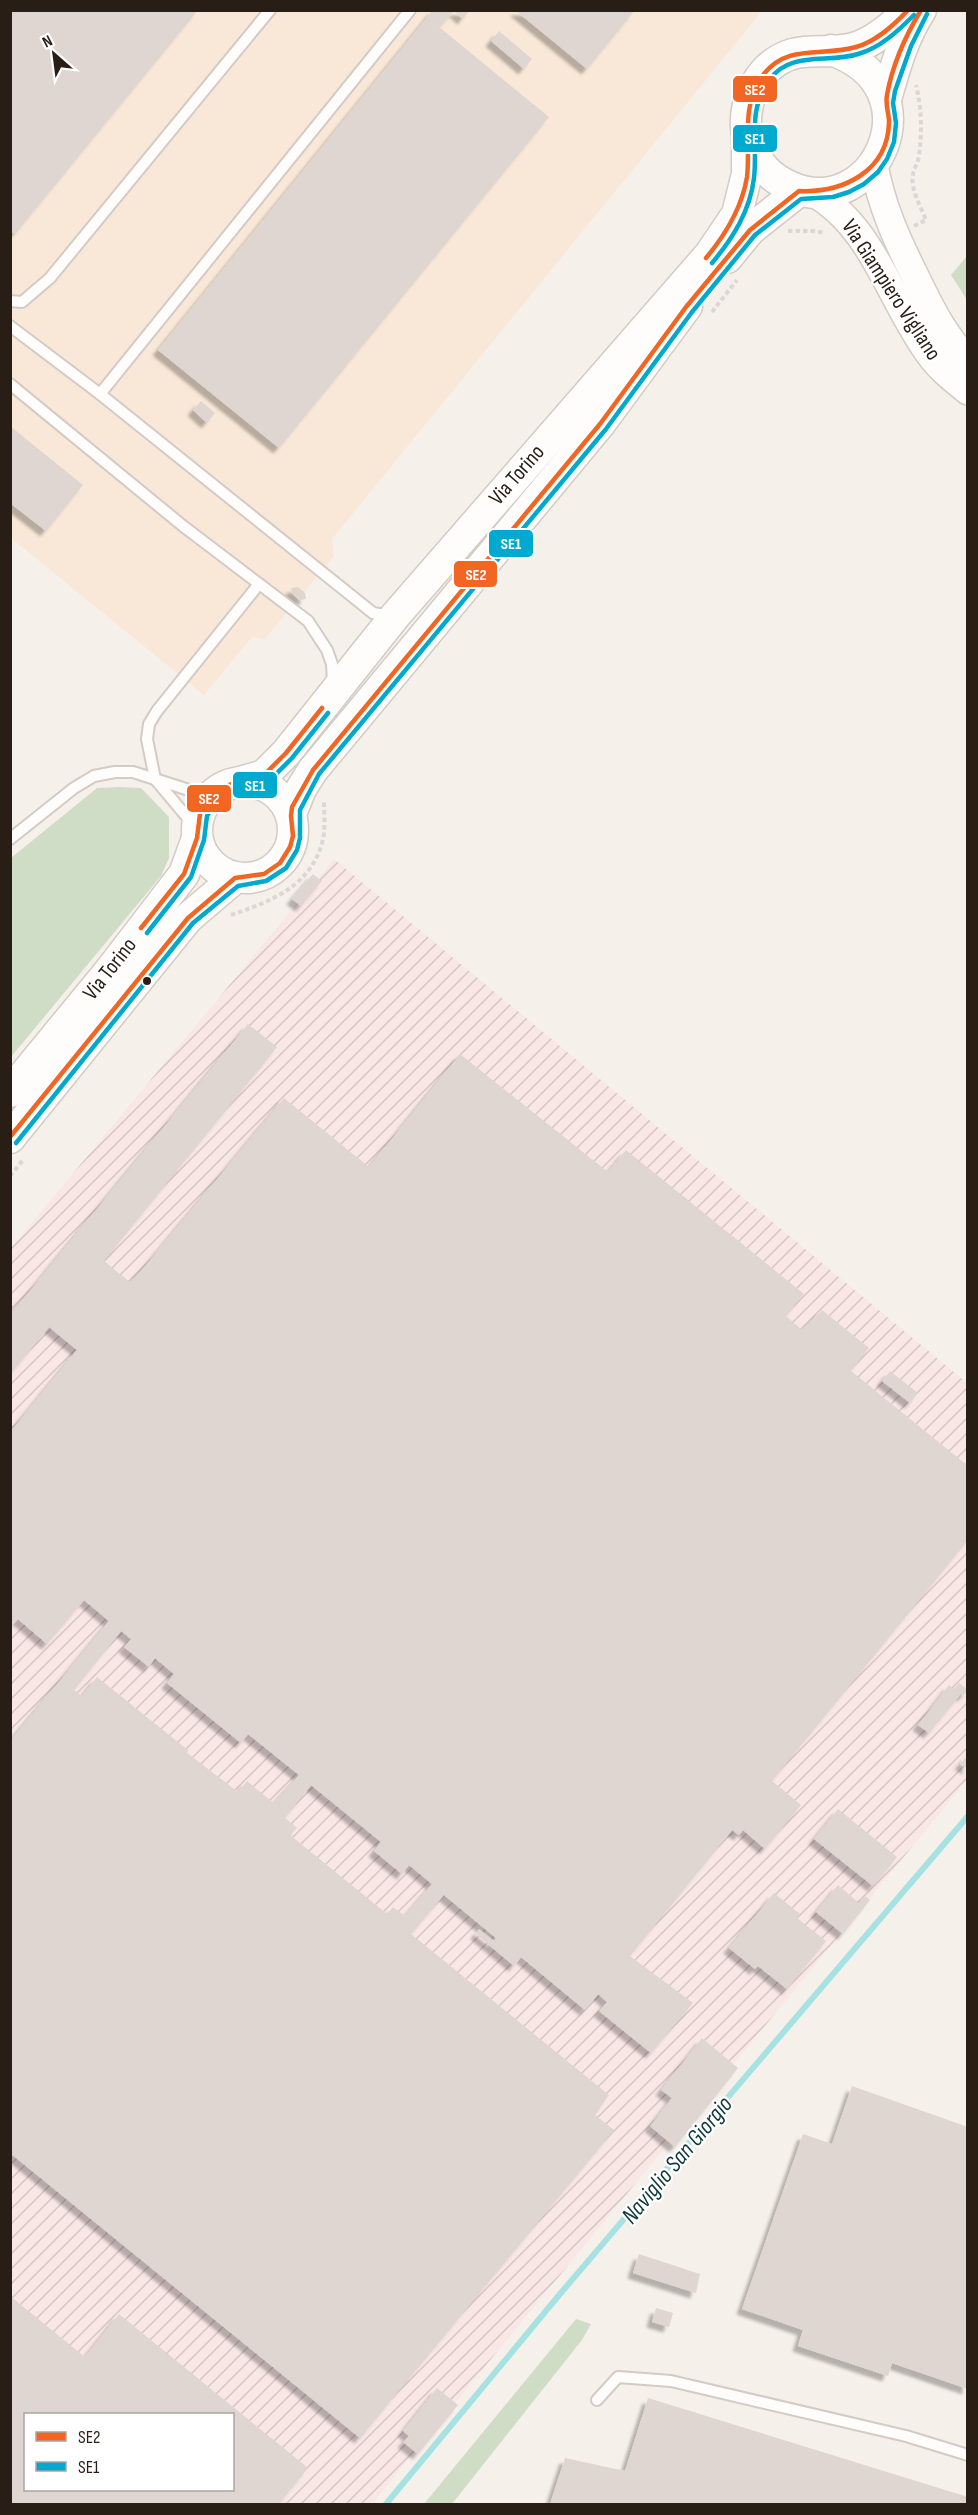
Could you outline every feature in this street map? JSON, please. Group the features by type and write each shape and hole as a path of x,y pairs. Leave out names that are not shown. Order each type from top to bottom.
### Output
{"main road":[{"path":"831,50 865,67 878,82 886,99 889,122 885,145 874,165 860,178 843,188 825,192 805,191 780,183 765,170 753,154 747,135 746,112 753,90 766,70 785,57 807,50 855,48 886,31 909,10"},
{"path":"886,99 900,51 910,27 921,10"},
{"name":"Via Torino","path":"233,784 264,775 286,753 395,616 710,254 737,214 747,174 747,135"},
{"name":"Via Torino","path":"291,814 301,789 313,770 600,424 686,307 750,230 805,191"},
{"path":"249,782 270,789 279,795 291,814 294,825 292,843 280,864 268,873 255,878 235,878 222,873 203,855 197,833 200,814 208,799 233,784 249,782"},
{"name":"Via Torino","path":"10,1092 111,969 184,874 197,833"},
{"name":"Via Torino","path":"18,1148 188,918 235,878"}],"street":[{"name":"Via Giampiero Vigliano","path":"874,165 881,199 895,235 935,318 948,338 968,360"},
{"name":"Via Giampiero Vigliano","path":"805,191 834,207 852,224 928,353 946,374 968,391"}],"lane":[{"path":"10,301 22,302 50,278 270,10"},
{"path":"100,394 410,10"},
{"path":"10,326 100,394 373,613 395,616"},
{"path":"10,384 183,526 308,621 320,636 333,664 333,694"},
{"path":"197,833 155,779 147,740 149,724 259,584"},
{"path":"10,839 74,788 94,776 115,772 133,772 189,790 203,791 233,784"},
{"path":"597,2400 618,2377 671,2381 906,2436 968,2455"}],"path":[{"path":"895,235 926,220 912,175 919,159 922,125 917,76"},
{"path":"785,231 820,232 833,237"},
{"path":"709,315 739,278"},
{"path":"228,916 267,902 285,893 300,880 322,845 325,831 324,796"},
{"path":"10,1176 18,1148"}],"shaded area":[{"path":"10,11 762,11 332,539 334,556 265,639 252,637 204,695 11,538"},
{"path":"334,859 967,1383 967,1780 372,2504 11,2504 11,1248"}],"green space":[{"path":"967,256 967,300 951,275"},
{"path":"97,788 141,788 169,817 169,858 161,876 11,1057 11,858"},
{"path":"576,2319 591,2324 582,2340 452,2504 424,2504"}],"building":[{"path":"10,10 198,10 15,234 10,231"},
{"path":"433,10 470,10 463,19 454,11 439,27 549,117 279,448 158,350"},
{"path":"515,10 635,10 587,69"},
{"path":"499,31 532,59 524,69 491,41"},
{"path":"201,401 215,413 207,423 193,410"},
{"path":"10,426 83,485 46,531 10,503"},
{"path":"298,587 305,593 306,599 299,600 292,593 291,588"},
{"path":"313,874 322,881 301,906 292,899"},
{"path":"248,1024 277,1047 104,1261 131,1283 284,1098 369,1167 460,1054 608,1172 626,1150 804,1294 786,1316 803,1331 822,1310 869,1348 851,1371 968,1466 968,1540 772,1781 801,1805 765,1849 743,1830 739,1835 732,1830 630,1956 693,2003 651,2053 599,2011 607,2002 598,1994 585,2010 521,1957 514,1966 476,1934 479,1929 494,1941 496,1938 444,1895 411,1934 609,2095 595,2115 614,2130 360,2438 10,2153 10,1741 109,1621 84,1600 47,1644 18,1619 10,1628 10,1432 77,1350 49,1327 10,1375 10,1315","holes":["121,1631 131,1639 124,1647 149,1667 155,1658 174,1674 167,1683 241,1743 248,1734 299,1775 274,1803 247,1781 238,1792 186,1752 189,1751 97,1677 82,1696 74,1690","311,1785 381,1842 374,1851 402,1874 409,1865 432,1884 405,1916 393,1907 387,1914 290,1835 297,1828 285,1818"]},
{"path":"890,1371 918,1393 910,1403 882,1381"},
{"path":"959,1683 968,1690 963,1696 961,1694 929,1733 918,1725 949,1685 954,1689"},
{"path":"968,1755 968,1769 960,1764"},
{"path":"838,1809 897,1857 873,1886 814,1839"},
{"path":"838,1885 859,1903 865,1896 870,1900 843,1934 816,1912"},
{"path":"774,1893 800,1914 797,1918 826,1941 787,1989 758,1966 755,1969 729,1948"},
{"path":"702,2038 738,2068 675,2147 650,2126 672,2098 661,2090"},
{"path":"852,2086 968,2127 968,2389 892,2363 888,2376 798,2346 803,2330 742,2309 803,2134 832,2144"},
{"path":"639,2254 700,2274 696,2293 633,2273"},
{"path":"10,2296 85,2357 119,2314 308,2468 279,2504 10,2504"},
{"path":"656,2308 673,2313 669,2327 652,2322"},
{"path":"437,2388 458,2405 418,2454 403,2442 409,2436 403,2431"},
{"path":"648,2398 968,2497 968,2504 550,2504 565,2458 625,2471"}],"waterway":[{"name":"Naviglio San Giorgio","path":"386,2504 560,2294 968,1816"}],"transit line":[{"name":"SE2","path":"706,258 726,230 745,188 751,99 763,75 773,65 794,55 844,50 871,41 885,32 908,10"},
{"name":"SE2","path":"10,1137 188,918 235,878 264,874 280,863 290,847 293,836 292,807 313,770 600,424 686,307 750,230 799,191 815,191 846,183 860,176 881,154 887,139 889,122 887,99 892,73 905,40 921,10"},
{"name":"SE1","path":"16,1143 193,923 238,886 266,881 286,868 297,850 300,838 300,810 319,774 606,429 692,312 755,235 801,199 833,197 849,192 864,184 878,172 887,159 894,142 895,91 911,46 927,14"},
{"name":"SE1","path":"712,263 727,244 749,202 754,178 756,115 762,91 769,80 778,71 799,61 846,57 874,48 914,15"},
{"name":"SE2","path":"141,928 184,874 197,838 200,814 208,799 229,785 264,775 286,753 322,708"},
{"name":"SE1","path":"147,933 191,877 204,840 207,816 214,804 232,792 269,781 292,758 328,713"}]}
